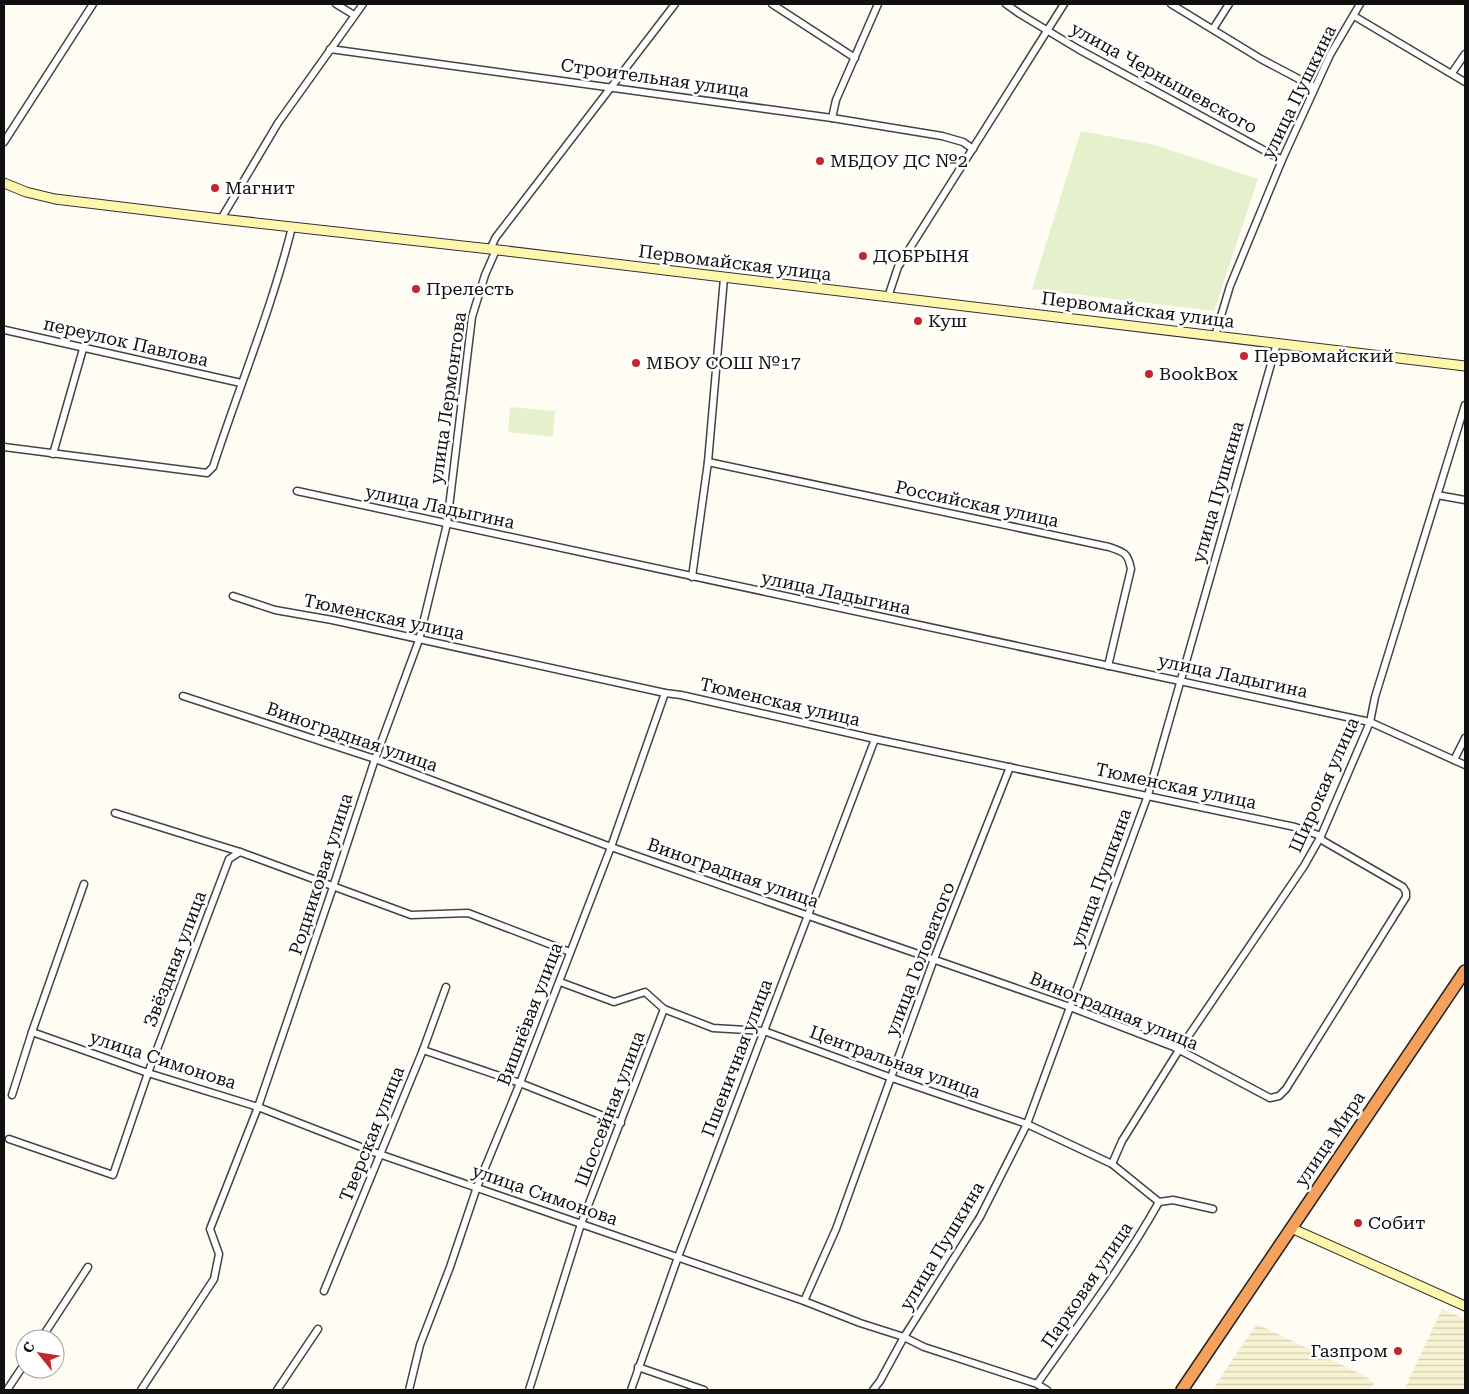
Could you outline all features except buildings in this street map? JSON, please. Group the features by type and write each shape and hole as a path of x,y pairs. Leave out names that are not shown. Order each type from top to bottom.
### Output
{"highway":[{"name":"улица Мира","path":"1182,1390 1465,972"}],"street":[{"path":"4,142 93,4"},
{"path":"336,4 354,15"},
{"path":"221,220 278,123 363,4"},
{"name":"улица Лермонтова","path":"447,524 472,317 496,237 675,4"},
{"path":"772,4 855,58"},
{"path":"832,118 836,100 878,4"},
{"name":"улица Чернышевского","path":"1006,4 1078,49 1282,160"},
{"path":"888,297 898,267 1064,4"},
{"path":"1171,4 1261,59 1314,87"},
{"path":"1213,30 1229,4"},
{"name":"улица Пушкина","path":"1216,336 1230,286 1282,160 1330,55 1360,4"},
{"path":"1354,16 1465,82"},
{"name":"Строительная улица","path":"330,49 832,118 942,136 963,142 973,149"},
{"path":"1452,74 1465,54"},
{"name":"Первомайская улица","path":"4,183 26,192 55,199 221,220 493,249 1465,366"},
{"path":"4,447 207,473 213,466 257,342 292,227"},
{"path":"692,577 708,462 724,278"},
{"name":"переулок Павлова","path":"5,330 241,383"},
{"name":"улица Пушкина","path":"873,1390 904,1337 980,1217 1027,1124 1148,795 1277,343"},
{"path":"53,454 83,349"},
{"name":"Широкая улица","path":"1112,1164 1122,1141 1179,1050 1304,866 1320,838 1370,722 1375,697 1465,405"},
{"name":"Российская улица","path":"708,462 1089,543 1122,552 1128,558 1130,569 1108,666"},
{"name":"улица Ладыгина","path":"297,491 1370,722 1465,765"},
{"path":"1437,495 1465,500"},
{"name":"Родниковая улица","path":"141,1390 214,1280 219,1254 210,1229 258,1107 375,759 419,640 447,524"},
{"name":"Тюменская улица","path":"233,596 274,610 332,620 665,693 681,694 875,739 1295,827 1320,838 1400,886 1406,892 1404,900 1286,1089 1275,1098 1266,1097"},
{"name":"Вишнёвая улица","path":"409,1390 420,1345 450,1267 477,1187 560,982 611,847 665,693"},
{"name":"Виноградная улица","path":"183,696 375,759 611,847 1070,1008 1179,1050 1266,1097"},
{"path":"1454,760 1465,738"},
{"name":"Пшеничная улица","path":"631,1390 678,1257 875,739"},
{"name":"улица Головатого","path":"804,1301 836,1229 934,959 1010,767"},
{"path":"115,813 240,852 411,915 468,913 570,952"},
{"name":"Звёздная улица","path":"9,1139 113,1175 148,1073 229,859 240,852"},
{"path":"12,1095 84,884"},
{"name":"Центральная улица","path":"560,982 614,1002 645,992 664,1009 713,1028 764,1030 892,1078 1027,1124 1112,1164 1159,1202"},
{"name":"Тверская улица","path":"324,1291 446,987"},
{"name":"Шоссейная улица","path":"529,1390 581,1224 664,1009"},
{"name":"улица Симонова","path":"32,1032 148,1073 258,1107 379,1154 804,1301 860,1323 904,1337 924,1347 1037,1384 1047,1390"},
{"path":"422,1050 520,1083 621,1123"},
{"path":"1159,1202 1173,1200 1213,1209"},
{"name":"Парковая улица","path":"1037,1384 1105,1289 1159,1202"},
{"path":"1291,1228 1465,1306"},
{"path":"48,1329 88,1267"},
{"path":"277,1390 318,1329"},
{"path":"638,1367 704,1390"},
{"path":"7,1390 15,1378"}],"shaded area":[{"path":"1442,1309 1465,1319 1465,1390 1404,1390"},
{"path":"1257,1324 1367,1377 1374,1384 1367,1390 1213,1390"}],"green space":[{"path":"1081,131 1155,145 1258,179 1214,311 1032,289"},
{"path":"510,407 555,411 553,437 508,432"}],"place":[{"name":"МБДОУ ДС №2","path":"820,161"},
{"name":"Магнит","path":"215,188"},
{"name":"ДОБРЫНЯ","path":"863,256"},
{"name":"Прелесть","path":"416,289"},
{"name":"Куш","path":"918,321"},
{"name":"Первомайский","path":"1244,356"},
{"name":"МБОУ СОШ №17","path":"636,363"},
{"name":"BookBox","path":"1149,374"},
{"name":"Собит","path":"1358,1223"},
{"name":"Газпром","path":"1398,1351"}]}
